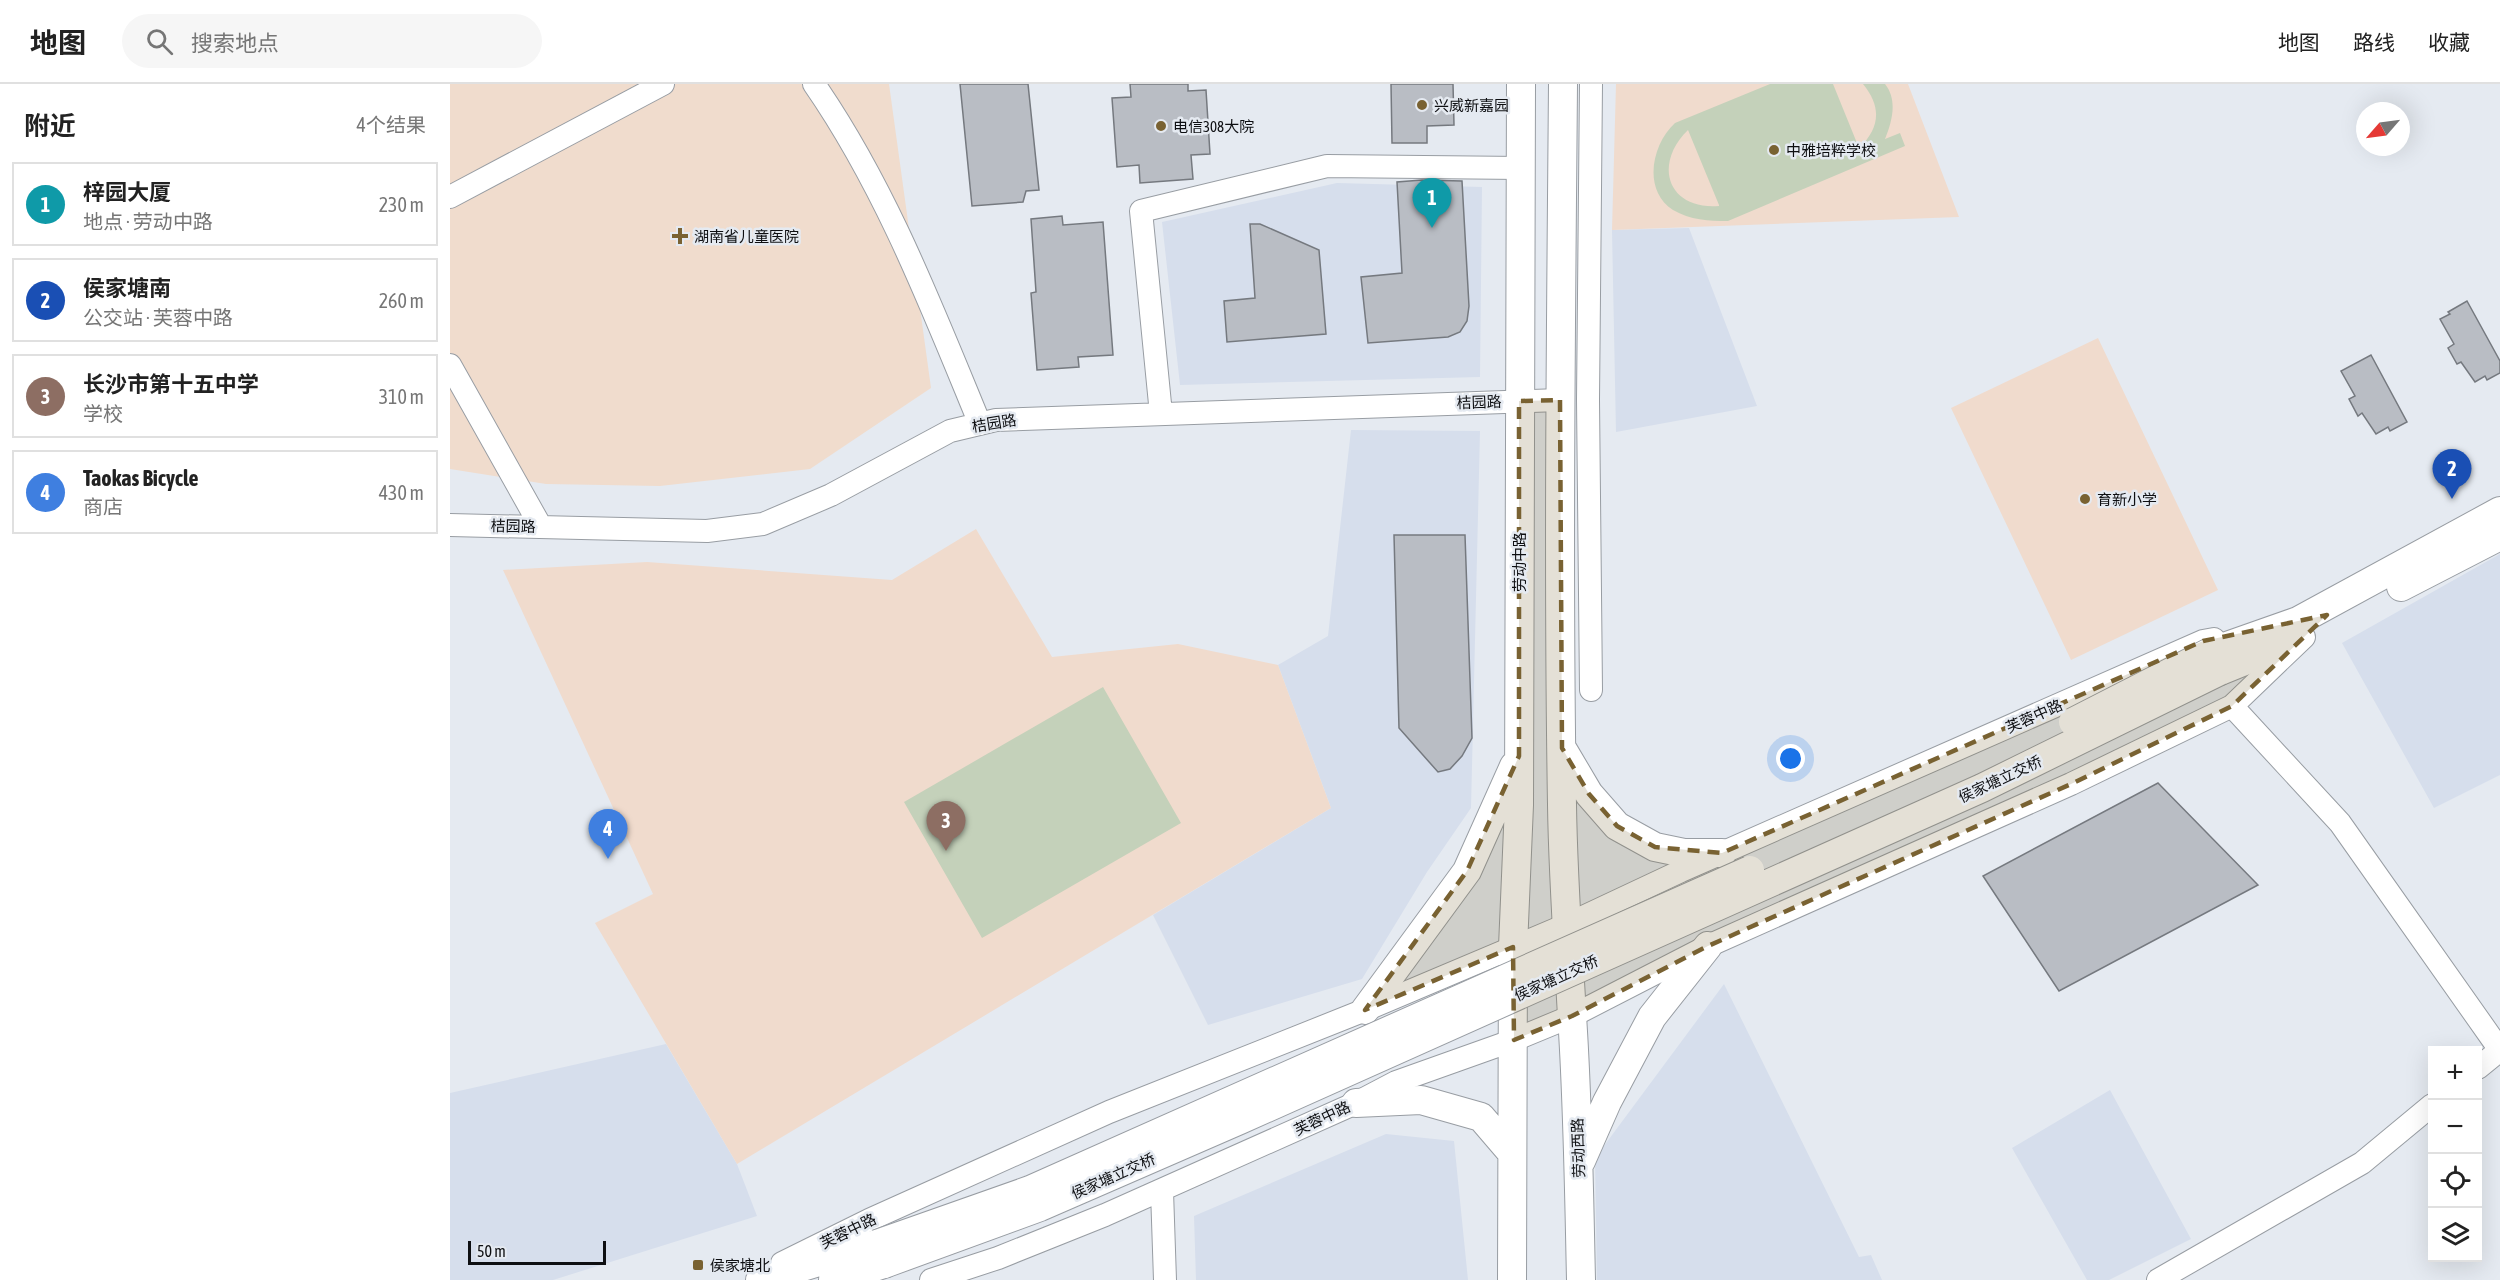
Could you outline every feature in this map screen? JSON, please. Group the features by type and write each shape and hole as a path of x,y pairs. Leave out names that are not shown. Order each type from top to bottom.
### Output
{"main road":[{"name":"劳动中路","path":"1514,1041 1513,947 1519,756 1521,84"},
{"path":"1563,84 1560,400 1562,748 1566,925 1572,1016"},
{"name":"芙蓉中路","path":"2301,629 2500,511"},
{"name":"芙蓉中路","path":"2301,629 2500,536"},
{"name":"侯家塘立交桥","path":"880,1254 966,1214 1052,1181 2215,662 2301,629"},
{"path":"1562,748 1589,795 1617,826 1655,847 1684,853 1722,854"},
{"path":"1365,1010 1467,871 1519,756"},
{"path":"1578,1166 1607,1102 1652,1017 1708,946"},
{"name":"劳动西路","path":"1572,1016 1581,1280"},
{"path":"1512,1280 1514,1041"},
{"path":"1356,1103 1421,1100 1481,1117 1512,1152"},
{"path":"760,1280 880,1254"},
{"path":"833,1280 880,1254"}],"street":[{"path":"450,197 663,84"},
{"path":"814,84 840,120 914,264 980,424"},
{"path":"1591,84 1588,400 1591,690"},
{"path":"1161,414 1141,211 1327,166 1521,168"},
{"path":"450,365 541,527"},
{"name":"桔园路","path":"450,525 707,531 763,524 831,495 950,431 996,420 1560,400"},
{"name":"芙蓉中路","path":"934,1280 998,1258 1162,1191 1356,1103 1396,1082 1514,1041 1572,1016 1708,946 2071,784 2232,706 2301,629"},
{"name":"芙蓉中路","path":"748,1280 869,1220 1109,1112 1365,1010 1566,925 2203,641 2301,629"},
{"path":"2232,706 2340,823 2500,1050 2482,1065"},
{"path":"2158,1280 2362,1163 2428,1109"},
{"path":"1162,1191 1165,1280"}],"highlighted area":[{"path":"1560,400 1562,748 1589,794 1617,826 1655,847 1722,853 2203,641 2327,615 2232,706 2071,784 1708,946 1572,1016 1514,1040 1513,947 1365,1010 1467,871 1519,756 1519,401"}],"shaded area":[{"name":"湖南省儿童医院","path":"450,84 889,84 931,388 810,469 660,486 546,484 450,469"},
{"name":"中雅培粹学校","path":"1616,84 1908,84 1959,217 1612,230"},
{"path":"1337,183 1482,187 1480,377 1180,385 1162,222"},
{"path":"1689,228 1757,406 1616,432 1612,230"},
{"name":"育新小学","path":"2098,338 2218,590 2071,660 1951,408"},
{"path":"1351,430 1480,431 1471,808 1427,872 1362,979 1208,1025 1153,915 1331,808 1278,665 1328,636"},
{"path":"976,529 1052,657 1178,644 1278,665 1331,808 737,1164 595,923 653,894 503,570 647,562 892,580"},
{"path":"2500,554 2500,775 2434,808 2342,643"},
{"path":"1724,984 1859,1257 1871,1255 1882,1280 1597,1280 1595,1158"},
{"path":"666,1044 737,1164 757,1216 553,1280 450,1280 450,1093"},
{"path":"2110,1090 2191,1239 2109,1280 2087,1280 2012,1148"},
{"path":"1386,1134 1454,1141 1468,1280 1196,1280 1194,1216"}],"green space":[{"path":"1770,84 1833,84 1859,148 1871,133 1876,117 1873,101 1863,84 1885,84 1893,104 1892,118 1885,139 1900,133 1905,146 1728,221 1707,220 1686,216 1673,210 1663,201 1657,191 1654,179 1656,154 1667,132 1675,123","holes":["1688,130 1719,206 1687,201 1677,193 1671,182 1669,170 1671,157 1677,143"]},
{"path":"1103,687 1181,823 982,938 904,802"}],"building":[{"path":"960,84 1028,84 1039,190 1026,191 1023,202 972,206"},
{"name":"电信308大院","path":"1130,84 1188,84 1188,91 1206,90 1210,154 1191,155 1193,179 1140,183 1139,165 1117,167 1112,98 1131,97"},
{"name":"兴威新嘉园","path":"1391,84 1453,84 1454,125 1427,126 1427,143 1392,143"},
{"path":"1462,181 1469,306 1467,321 1460,332 1448,337 1368,343 1361,277 1402,273 1397,182"},
{"path":"1062,216 1063,225 1103,222 1113,355 1078,357 1079,367 1037,370 1031,293 1036,292 1031,219"},
{"path":"1250,224 1260,224 1319,250 1326,334 1227,342 1224,301 1255,298"},
{"path":"2467,301 2500,361 2500,373 2487,380 2485,376 2475,382 2461,362 2457,364 2448,348 2454,344 2440,319"},
{"path":"2371,355 2407,422 2390,431 2388,427 2376,434 2362,413 2358,416 2349,399 2355,396 2341,371"},
{"path":"1394,535 1465,535 1472,738 1462,756 1450,769 1438,772 1399,728"},
{"path":"2158,783 2258,885 2059,991 1983,876"}],"place":[{"name":"兴威新嘉园","path":"1422,105"},
{"name":"电信308大院","path":"1161,126"},
{"name":"中雅培粹学校","path":"1774,150"},
{"name":"梓园大厦","path":"1432,228"},
{"name":"湖南省儿童医院","path":"680,236"},
{"name":"育新小学","path":"2085,499"},
{"name":"侯家塘南","path":"2452,499"},
{"name":"长沙市第十五中学","path":"946,851"},
{"name":"Taokas Bicycle","path":"608,859"},
{"name":"侯家塘北","path":"698,1265"}]}
